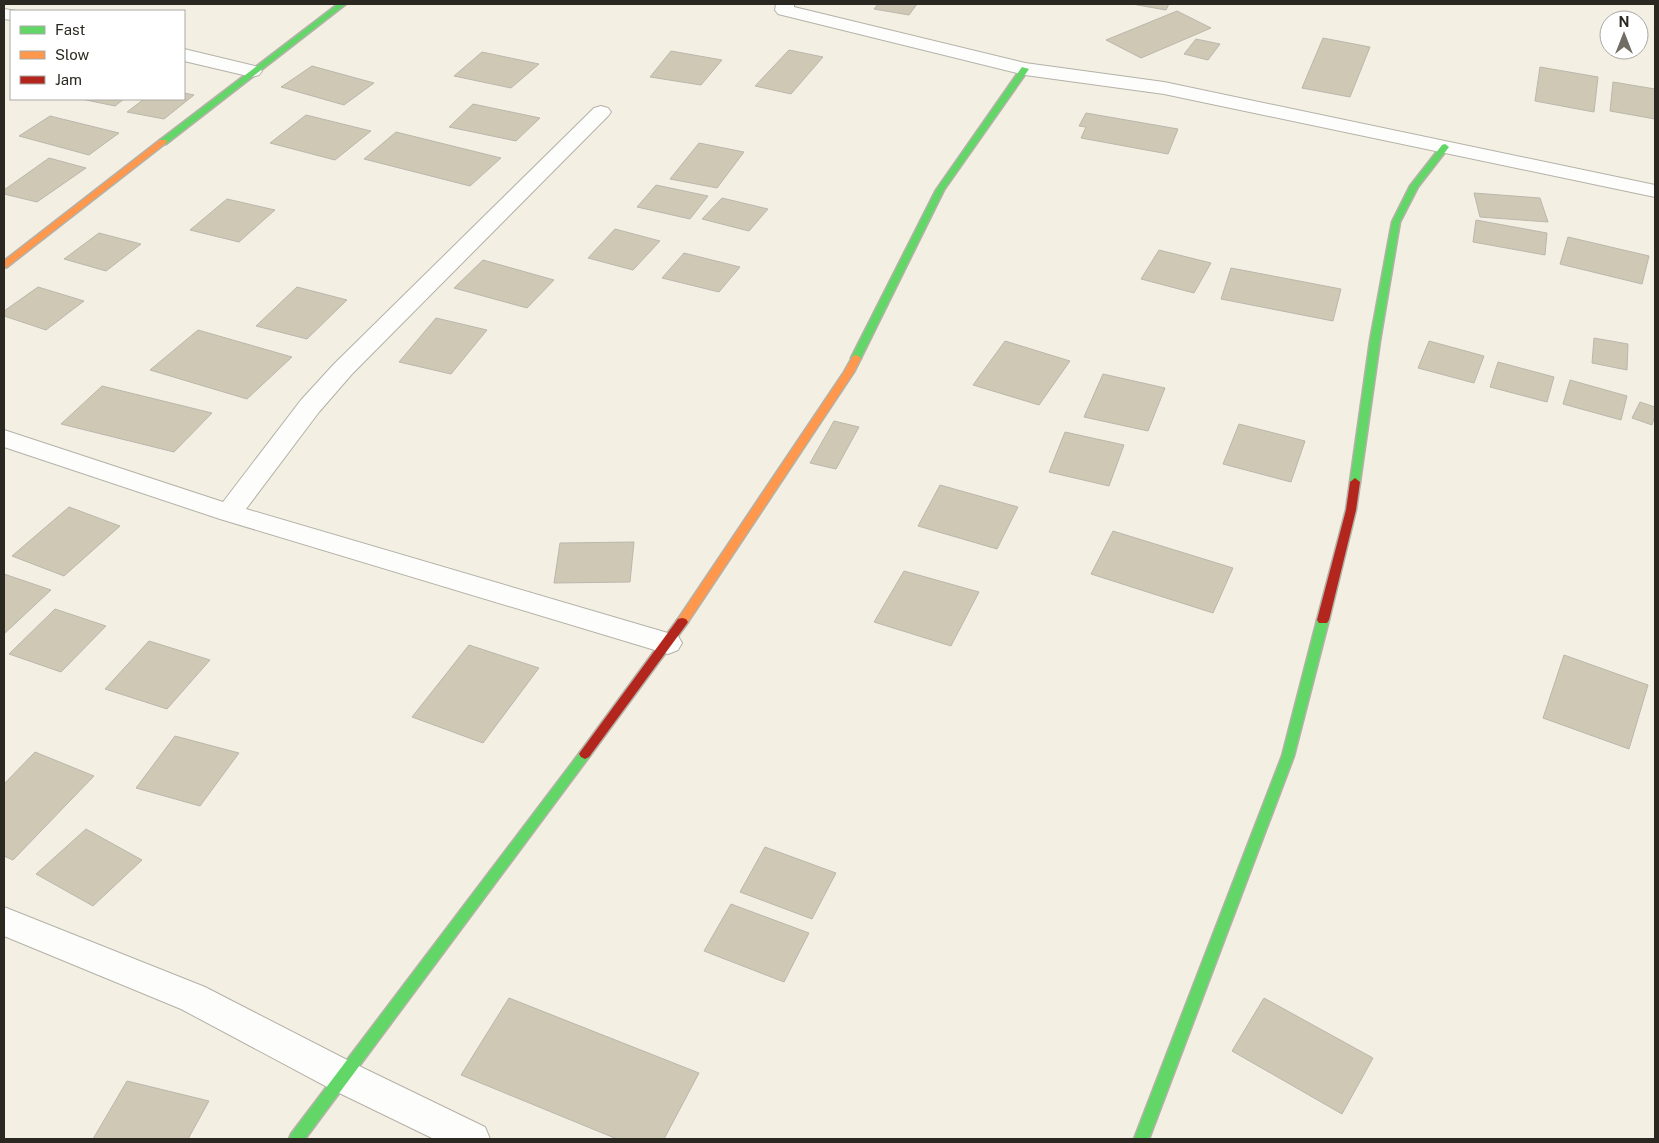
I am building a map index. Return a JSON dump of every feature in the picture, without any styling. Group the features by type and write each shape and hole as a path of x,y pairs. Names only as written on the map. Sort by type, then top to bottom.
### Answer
{"street":[{"path":"4,265 252,71 342,4"},
{"path":"785,4 784,10 1025,68 1164,88 1655,191"},
{"path":"185,55 252,71"},
{"path":"296,1139 668,643 849,372 940,190 1025,68"},
{"path":"229,513 310,406 343,369 601,112"},
{"path":"1141,1139 1288,756 1351,510 1375,341 1396,222 1414,186 1445,147"},
{"path":"4,438 229,513 668,643"},
{"path":"4,921 193,998 344,1077 472,1139"}],"building":[{"path":"878,4 917,4 909,15 874,9"},
{"path":"1132,4 1169,4 1166,10"},
{"path":"1177,11 1211,28 1141,58 1106,40"},
{"path":"1323,38 1370,47 1350,97 1302,88"},
{"path":"1196,39 1220,44 1208,60 1184,54"},
{"path":"789,50 823,57 791,94 755,86"},
{"path":"671,51 722,60 701,85 650,77"},
{"path":"482,52 539,64 511,88 454,76"},
{"path":"312,66 374,83 344,105 281,87"},
{"path":"1540,67 1598,77 1594,112 1535,101"},
{"path":"1613,82 1655,89 1655,119 1610,111"},
{"path":"185,93 194,95 164,119 127,112 143,100 185,100"},
{"path":"86,100 123,100 115,106"},
{"path":"473,104 540,118 516,141 449,127"},
{"path":"1086,113 1178,129 1168,154 1081,138 1086,127 1079,126"},
{"path":"306,115 371,131 335,160 270,143"},
{"path":"50,116 119,133 89,155 19,136"},
{"path":"396,132 501,158 470,186 364,159"},
{"path":"699,143 744,152 717,188 670,179"},
{"path":"49,158 86,168 37,202 4,194 4,190"},
{"path":"656,185 708,196 690,219 637,207"},
{"path":"1474,193 1540,198 1548,222 1480,217"},
{"path":"722,198 768,209 749,231 702,219"},
{"path":"227,199 275,210 239,242 190,230"},
{"path":"1476,220 1547,233 1545,255 1473,242"},
{"path":"615,229 660,241 633,270 588,258"},
{"path":"99,233 141,244 106,271 64,259"},
{"path":"1568,237 1649,256 1642,284 1560,264"},
{"path":"1159,250 1211,263 1194,293 1141,279"},
{"path":"684,253 740,267 719,292 662,278"},
{"path":"483,260 554,280 527,308 454,288"},
{"path":"1231,268 1341,289 1333,321 1221,299"},
{"path":"38,287 84,301 46,330 4,316 4,311"},
{"path":"297,287 347,300 307,339 256,326"},
{"path":"436,318 487,330 451,374 399,362"},
{"path":"198,330 292,357 247,399 150,370"},
{"path":"1594,338 1628,344 1627,370 1592,363"},
{"path":"1005,341 1070,361 1039,405 973,385"},
{"path":"1429,341 1484,356 1474,383 1418,368"},
{"path":"1498,362 1554,377 1547,402 1490,387"},
{"path":"1103,374 1165,388 1148,431 1084,417"},
{"path":"1570,380 1627,396 1621,420 1563,404"},
{"path":"102,386 212,413 174,452 61,424"},
{"path":"1640,402 1655,407 1652,425 1632,418"},
{"path":"834,421 859,427 836,469 810,463"},
{"path":"1239,424 1305,441 1291,482 1223,464"},
{"path":"1065,432 1124,445 1109,486 1049,472"},
{"path":"940,485 1018,507 997,549 918,526"},
{"path":"69,507 120,526 64,576 12,556"},
{"path":"1113,531 1233,568 1213,613 1091,574"},
{"path":"634,542 630,582 554,583 560,543"},
{"path":"904,571 979,592 951,646 874,622"},
{"path":"4,574 51,590 4,634"},
{"path":"55,609 106,626 61,672 9,654"},
{"path":"149,641 210,660 167,709 105,689"},
{"path":"469,645 539,668 483,743 412,717"},
{"path":"1564,655 1648,685 1629,749 1543,718"},
{"path":"175,736 239,753 200,806 136,788"},
{"path":"35,752 94,776 13,860 4,856 4,784"},
{"path":"86,829 142,860 93,906 36,874"},
{"path":"765,847 836,873 812,919 740,892"},
{"path":"731,904 809,933 784,982 704,951"},
{"path":"509,998 699,1073 664,1139 617,1139 461,1075"},
{"path":"1264,998 1373,1058 1342,1114 1232,1051"},
{"path":"127,1081 209,1101 188,1139 93,1139"}],"traffic: fast":[{"path":"163,142 342,4"},
{"path":"856,358 940,190 1025,69"},
{"path":"1355,482 1375,341 1396,222 1414,186 1445,147"},
{"path":"1141,1139 1288,756 1323,620"},
{"path":"296,1139 585,754"}],"traffic: slow":[{"path":"4,265 163,142"},
{"path":"682,622 849,372 856,358"}],"traffic: jam":[{"path":"1323,620 1351,510 1355,482"},
{"path":"585,754 682,622"}]}
